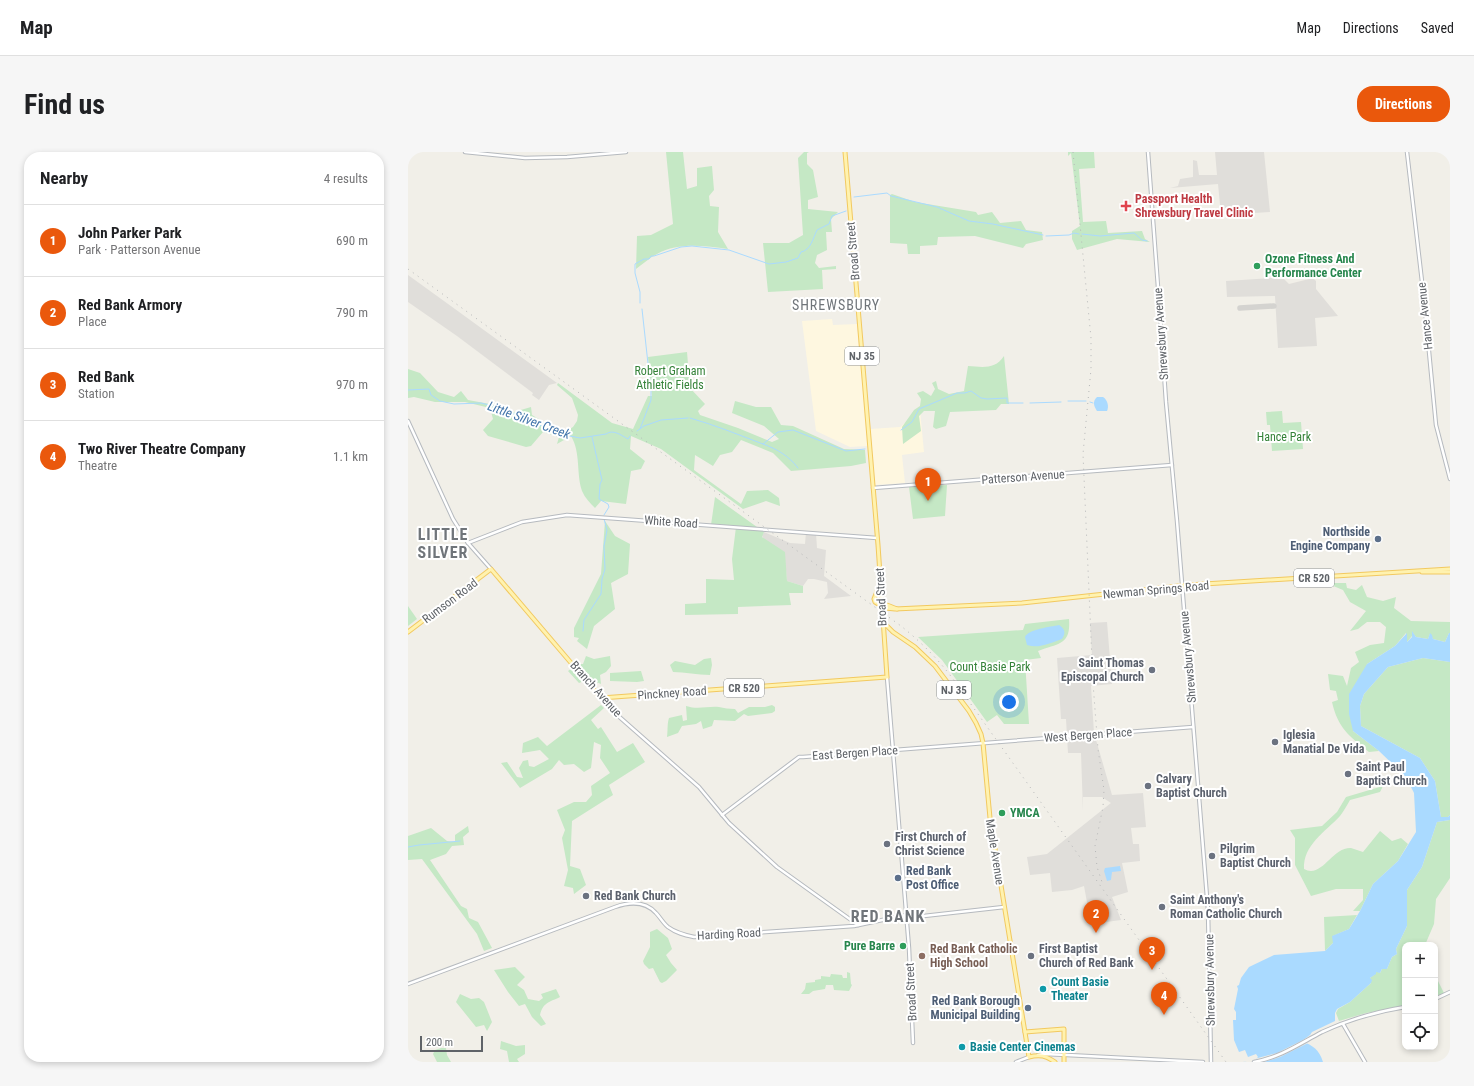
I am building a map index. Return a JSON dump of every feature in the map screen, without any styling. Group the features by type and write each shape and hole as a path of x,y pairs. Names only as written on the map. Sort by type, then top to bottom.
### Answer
{"main road":[{"name":"Broad Street","path":"845,152 881,582 887,677"},
{"name":"Rumson Road","path":"408,632 491,569"},
{"name":"Branch Avenue","path":"491,569 601,698"},
{"name":"Newman Springs Road","path":"882,606 897,608 1022,603 1182,586 1450,569"},
{"name":"Newman Springs Road","path":"1415,572 1450,572"},
{"path":"881,582 874,600 882,606"},
{"name":"Maple Avenue","path":"883,622 893,632 915,646 941,674 976,722 983,743 989,813 1029,1057"},
{"name":"Maple Avenue","path":"884,630 893,632"},
{"name":"Pinckney Road","path":"601,698 887,677"},
{"path":"1025,1032 1064,1029 1064,1062"},
{"path":"1029,1057 1037,1055 1045,1056 1055,1062"}],"street":[{"path":"465,152 525,158 567,157 626,152"},
{"name":"Shrewsbury Avenue","path":"1148,152 1166,402 1209,918 1211,1062"},
{"name":"Hance Avenue","path":"1407,152 1424,299 1436,422 1450,480"},
{"name":"Branch Avenue","path":"408,421 450,513 468,542 491,569"},
{"name":"Patterson Avenue","path":"873,488 1172,465"},
{"name":"White Road","path":"468,542 526,521 567,515 877,538"},
{"name":"Broad Street","path":"887,677 911,987 913,1043"},
{"name":"Branch Avenue","path":"601,698 616,714 699,787 722,815 777,867 858,925"},
{"name":"West Bergen Place","path":"983,743 1193,727"},
{"name":"East Bergen Place","path":"722,815 799,757 983,743"},
{"name":"Harding Road","path":"408,984 626,904 635,903 648,907 656,913 668,927 680,934 694,937 858,925 906,917 1004,907"},
{"path":"1438,998 1450,992"},
{"path":"1254,1062 1284,1053 1312,1038 1371,1013 1402,1008"},
{"path":"1343,1024 1365,1062"},
{"path":"1037,1055 1044,1054 1203,1062"},
{"path":"1016,1062 1029,1057"}],"shaded area":[{"path":"1215,152 1264,152 1270,212 1221,215 1218,184 1170,188 1178,186 1180,179 1193,177 1193,160 1197,161 1199,175 1217,175"},
{"path":"408,275 557,383 549,385 539,400 532,395 533,393 457,336 408,302"},
{"path":"1273,278 1284,279 1289,284 1313,278 1316,281 1316,289 1338,316 1315,318 1317,346 1278,348 1275,296 1227,297 1226,281"},
{"path":"832,319 833,325 857,324 868,446 850,447 816,431 802,321"},
{"path":"920,410 924,452 902,455 905,483 875,485 870,429 900,427"},
{"path":"764,532 790,543 805,544 806,532 816,533 817,548 826,550 824,576 851,596 824,599 828,593 827,582 808,579 803,586 787,581 786,570 762,536"},
{"path":"1107,622 1112,684 1091,686 1094,733 1112,795 1143,793 1146,827 1131,828 1133,844 1139,844 1140,861 1122,863 1128,892 1112,897 1121,920 1091,924 1084,886 1072,890 1052,892 1050,873 1030,875 1027,857 1047,854 1111,803 1102,797 1083,797 1083,811 1081,753 1068,753 1066,719 1061,719 1057,658 1092,655 1090,623"}],"green space":[{"path":"666,152 683,152 687,189 697,186 697,168 712,166 714,190 709,196 710,206 719,207 718,232 728,249 683,246 665,250 649,259 636,269 637,236 651,235 673,224"},
{"path":"804,152 809,152 807,153 807,164 813,170 818,197 808,200 808,209 838,212 831,219 832,232 826,232 827,250 817,255 815,263 819,268 836,266 836,269 822,270 823,289 768,292 763,243 789,243 803,235 798,158"},
{"path":"1068,152 1094,152 1095,168 1079,169 1083,222 1106,221 1108,233 1142,231 1145,239 1150,242 1117,239 1077,250 1072,239 1072,231 1080,226 1071,153 1068,156"},
{"path":"892,194 915,202 976,212 978,215 992,212 1000,223 1021,221 1026,230 1042,232 1043,240 1026,244 1023,248 975,236 938,237 937,245 920,246 920,254 908,254 907,244 890,243 890,195"},
{"name":"Robert Graham Athletic Fields","path":"687,352 690,388 705,404 698,411 700,415 772,442 779,439 764,426 732,413 735,401 756,407 771,407 781,425 793,426 844,449 865,450 866,463 851,466 791,471 773,453 741,440 732,452 720,455 713,466 695,455 694,470 741,504 747,491 768,490 779,498 780,506 766,501 743,509 661,449 631,436 630,449 645,461 641,469 631,471 626,504 601,501 595,508 582,491 576,449 571,436 557,444 559,437 543,432 531,446 526,447 488,436 483,430 493,419 490,408 465,402 435,402 414,397 408,398 408,369 420,373 438,392 454,397 461,391 468,400 501,406 514,412 531,407 532,415 555,429 568,430 573,427 577,421 578,415 572,398 557,385 558,383 612,423 633,429 648,396 652,396 648,357"},
{"path":"1004,356 1009,404 1001,404 996,410 950,412 946,426 936,429 933,427 935,411 924,411 919,416 921,431 903,444 902,427 914,410 920,406 921,399 917,393 923,391 931,396 935,389 932,383 936,381 938,389 949,394 964,391 968,366 992,366 997,364"},
{"name":"Hance Park","path":"1282,411 1283,423 1301,422 1303,449 1272,451 1270,425 1267,425 1266,412"},
{"path":"947,485 945,516 913,519 909,487"},
{"path":"715,497 764,532 762,537 785,552 787,581 803,586 803,593 789,593 791,605 738,607 738,614 685,615 685,604 706,603 706,579 734,580 732,559 736,527 711,525"},
{"path":"605,521 615,536 630,544 628,574 611,583 615,609 594,626 587,649 577,641 579,638 574,637 574,628 601,574"},
{"path":"1326,583 1346,583 1347,588 1356,590 1362,585 1367,597 1383,601 1396,597 1394,608 1411,621 1450,622 1450,633 1445,642 1433,639 1430,634 1428,639 1416,637 1412,632 1412,636 1407,642 1406,633 1395,646 1367,664 1353,731 1379,751 1369,752 1350,736 1341,725 1334,711 1332,702 1338,700 1336,691 1330,690 1328,674 1343,676 1347,686 1351,668 1359,662 1355,652 1370,645 1384,643 1386,627 1380,622 1367,622 1358,629 1350,631 1366,611 1350,602 1343,590"},
{"path":"408,606 417,619 408,626"},
{"name":"Count Basie Park","path":"1069,619 1068,634 1062,642 1038,651 1041,658 1025,660 1029,724 1004,724 997,715 987,722 942,660 918,637 1023,630 1025,624"},
{"path":"586,656 594,659 610,656 611,666 606,672 600,675 601,684 589,679 579,683 568,671 578,664 583,664"},
{"path":"711,658 712,665 710,675 673,672 670,665 675,661 695,665 704,659"},
{"path":"1423,658 1450,662 1450,815 1448,817 1441,817 1435,781 1420,758 1361,726 1360,706 1364,694 1388,667"},
{"path":"641,671 644,681 610,681 610,673"},
{"path":"601,705 604,708 591,720 598,729 601,727 617,752 633,743 645,762 609,785 613,795 572,821 570,866 580,869 586,885 574,894 573,888 564,886 568,870 562,838 565,830 557,810 574,802 586,802 592,795 591,786 610,773 600,758 601,745 594,742 591,768 584,772 574,764 564,765 559,760 552,769 520,788 501,763 507,762 517,777 523,778 519,768 523,761 528,760 529,766 534,767 549,759 540,750 522,753 523,743 538,737 547,746"},
{"path":"772,705 775,707 775,711 772,713 748,716 744,714 735,721 714,720 712,726 703,729 701,721 696,724 682,726 678,733 667,737 669,718 682,715 683,721 687,720 686,706 695,708 719,707 735,709 738,713 749,707 765,707"},
{"path":"1383,786 1380,792 1350,800 1340,816 1311,846 1307,853 1304,869 1310,871 1316,870 1344,849 1351,848 1363,852 1380,831 1392,841 1401,838 1408,844 1398,861 1373,884 1360,911 1353,911 1363,900 1363,889 1336,889 1311,896 1295,865 1295,838 1290,830 1322,826 1337,812 1346,797"},
{"path":"1450,820 1450,878 1436,899 1434,924 1426,942 1402,942 1402,1007 1366,1013 1339,1021 1336,1013 1338,1009 1350,1002 1371,983 1370,978 1376,971 1380,973 1382,969 1387,969 1392,957 1397,954 1396,949 1407,926 1407,890 1422,867 1437,822"},
{"path":"468,826 469,832 463,837 464,845 452,846 446,854 430,860 461,906 467,909 469,918 478,922 492,948 484,951 477,934 422,859 408,860 408,836 431,828 447,841 455,842 455,835"},
{"path":"1357,915 1349,929 1333,936 1333,943 1325,951 1324,917"},
{"path":"657,929 668,938 672,949 666,955 677,970 662,983 660,982 653,968 649,969 643,961 650,947 650,932"},
{"path":"515,967 525,977 517,985 524,990 528,999 539,1001 543,998 541,994 556,989 560,997 550,1001 541,1011 540,1015 546,1024 541,1026 532,1017 525,1004 519,1006 494,970"},
{"path":"847,972 850,973 852,985 849,991 834,990 833,985 826,985 825,989 813,991 809,994 801,994 805,989 806,983 815,982 815,980 821,979 821,976 830,977 831,974 842,975 843,978 847,978"},
{"path":"1438,981 1444,993 1438,996"},
{"path":"460,994 471,999 479,998 484,1002 492,1022 487,1031 484,1025 476,1027 456,1002"},
{"path":"501,1041 516,1046 525,1045 525,1054 517,1059 519,1062 509,1062 507,1051 500,1049"},
{"path":"446,1048 447,1055 451,1062 437,1062 433,1054 435,1050"}],"water":[{"path":"1097,397 1103,397 1106,400 1108,406 1107,411 1097,411 1094,401"},
{"path":"1059,625 1064,631 1062,639 1040,646 1027,645 1025,637 1027,634 1040,629"},
{"path":"1412,631 1416,637 1428,639 1430,633 1433,639 1445,642 1450,633 1450,662 1423,658 1388,667 1364,694 1360,706 1361,726 1420,758 1435,781 1441,817 1448,817 1450,815 1450,820 1437,822 1422,867 1407,890 1407,926 1396,949 1397,954 1392,957 1387,969 1382,969 1380,973 1376,972 1376,974 1370,978 1372,980 1371,983 1350,1002 1337,1009 1335,1013 1335,1021 1312,1032 1302,1041 1315,1048 1320,1054 1323,1062 1243,1062 1255,1060 1258,1057 1256,1054 1248,1057 1245,1050 1239,1052 1234,1040 1233,1020 1236,1020 1236,1012 1234,1009 1238,989 1237,986 1249,967 1274,955 1325,951 1333,943 1332,936 1349,929 1360,911 1373,884 1398,861 1416,832 1414,793 1406,777 1379,751 1353,731 1349,714 1349,694 1367,664 1395,646 1407,633 1407,642 1412,637"},
{"path":"1120,866 1121,871 1112,872 1111,880 1107,881 1104,871 1105,868"}],"pier":[{"path":"1311,1036 1306,1040 1310,1042 1280,1057 1264,1062 1243,1062 1277,1053"}],"waterway":[{"path":"854,197 887,193 891,196 937,207 969,221 993,224 1043,235"},
{"path":"640,303 640,292 635,273 635,264 644,259 649,259 651,256 681,247 692,246 729,250 769,264 786,262 798,258 801,252 807,249 817,230 829,224 832,216 846,211"},
{"path":"1046,236 1069,235 1074,233 1079,234"},
{"path":"1082,234 1100,236 1134,233 1142,240 1147,241"},
{"path":"640,429 651,400 642,309"},
{"name":"Little Silver Creek","path":"408,390 429,389 431,395 440,401 454,404 481,403 501,408 560,434 580,438 611,432 617,433 628,439 630,436"},
{"name":"Little Silver Creek","path":"901,430 912,422 919,409 957,393 971,391 981,398 1007,398 1007,403 1023,403"},
{"name":"Little Silver Creek","path":"1068,401 1086,401"},
{"name":"Little Silver Creek","path":"1030,403 1061,402"},
{"name":"Little Silver Creek","path":"637,431 644,426 661,420 688,418"},
{"name":"Little Silver Creek","path":"690,418 763,444 778,432 793,430 846,451 865,449"},
{"path":"592,437 602,480 600,484 599,499 608,504 609,507 604,515"},
{"path":"763,444 782,453 798,468"},
{"path":"583,631 584,620 601,594 602,579 605,569 604,546 607,530 604,519"},
{"path":"408,847 460,841"}],"taxiway":[{"path":"1240,308 1274,306"}],"railway":[{"path":"1073,152 1091,338 1091,369 1083,454 1093,683 1098,749 1104,790 1103,807 1095,846 1097,867 1102,882"},
{"path":"408,269 901,626 922,645 953,679 1226,1062"}],"place":[{"name":"Passport Health Shrewsbury Travel Clinic","path":"1126,206"},
{"name":"Ozone Fitness And Performance Center","path":"1257,266"},
{"name":"John Parker Park","path":"928,501"},
{"name":"Northside Engine Company","path":"1378,539"},
{"name":"Saint Thomas Episcopal Church","path":"1152,670"},
{"name":"Iglesia Manatial De Vida","path":"1275,742"},
{"name":"Saint Paul Baptist Church","path":"1348,774"},
{"name":"Calvary Baptist Church","path":"1148,786"},
{"name":"YMCA","path":"1002,813"},
{"name":"First Church of Christ Science","path":"887,844"},
{"name":"Pilgrim Baptist Church","path":"1212,856"},
{"name":"Red Bank Post Office","path":"898,878"},
{"name":"Red Bank Church","path":"586,896"},
{"name":"Saint Anthony's Roman Catholic Church","path":"1162,907"},
{"name":"Red Bank Armory","path":"1096,933"},
{"name":"Pure Barre","path":"903,946"},
{"name":"Red Bank Catholic High School","path":"922,956"},
{"name":"First Baptist Church of Red Bank","path":"1031,956"},
{"name":"Red Bank","path":"1152,970"},
{"name":"Count Basie Theater","path":"1043,989"},
{"name":"Red Bank Borough Municipal Building","path":"1028,1008"},
{"name":"Two River Theatre Company","path":"1164,1015"},
{"name":"Basie Center Cinemas","path":"962,1047"}],"district":[{"name":"SHREWSBURY","path":"836,305"},
{"name":"LITTLE SILVER","path":"443,543"},
{"name":"RED BANK","path":"888,916"}]}
